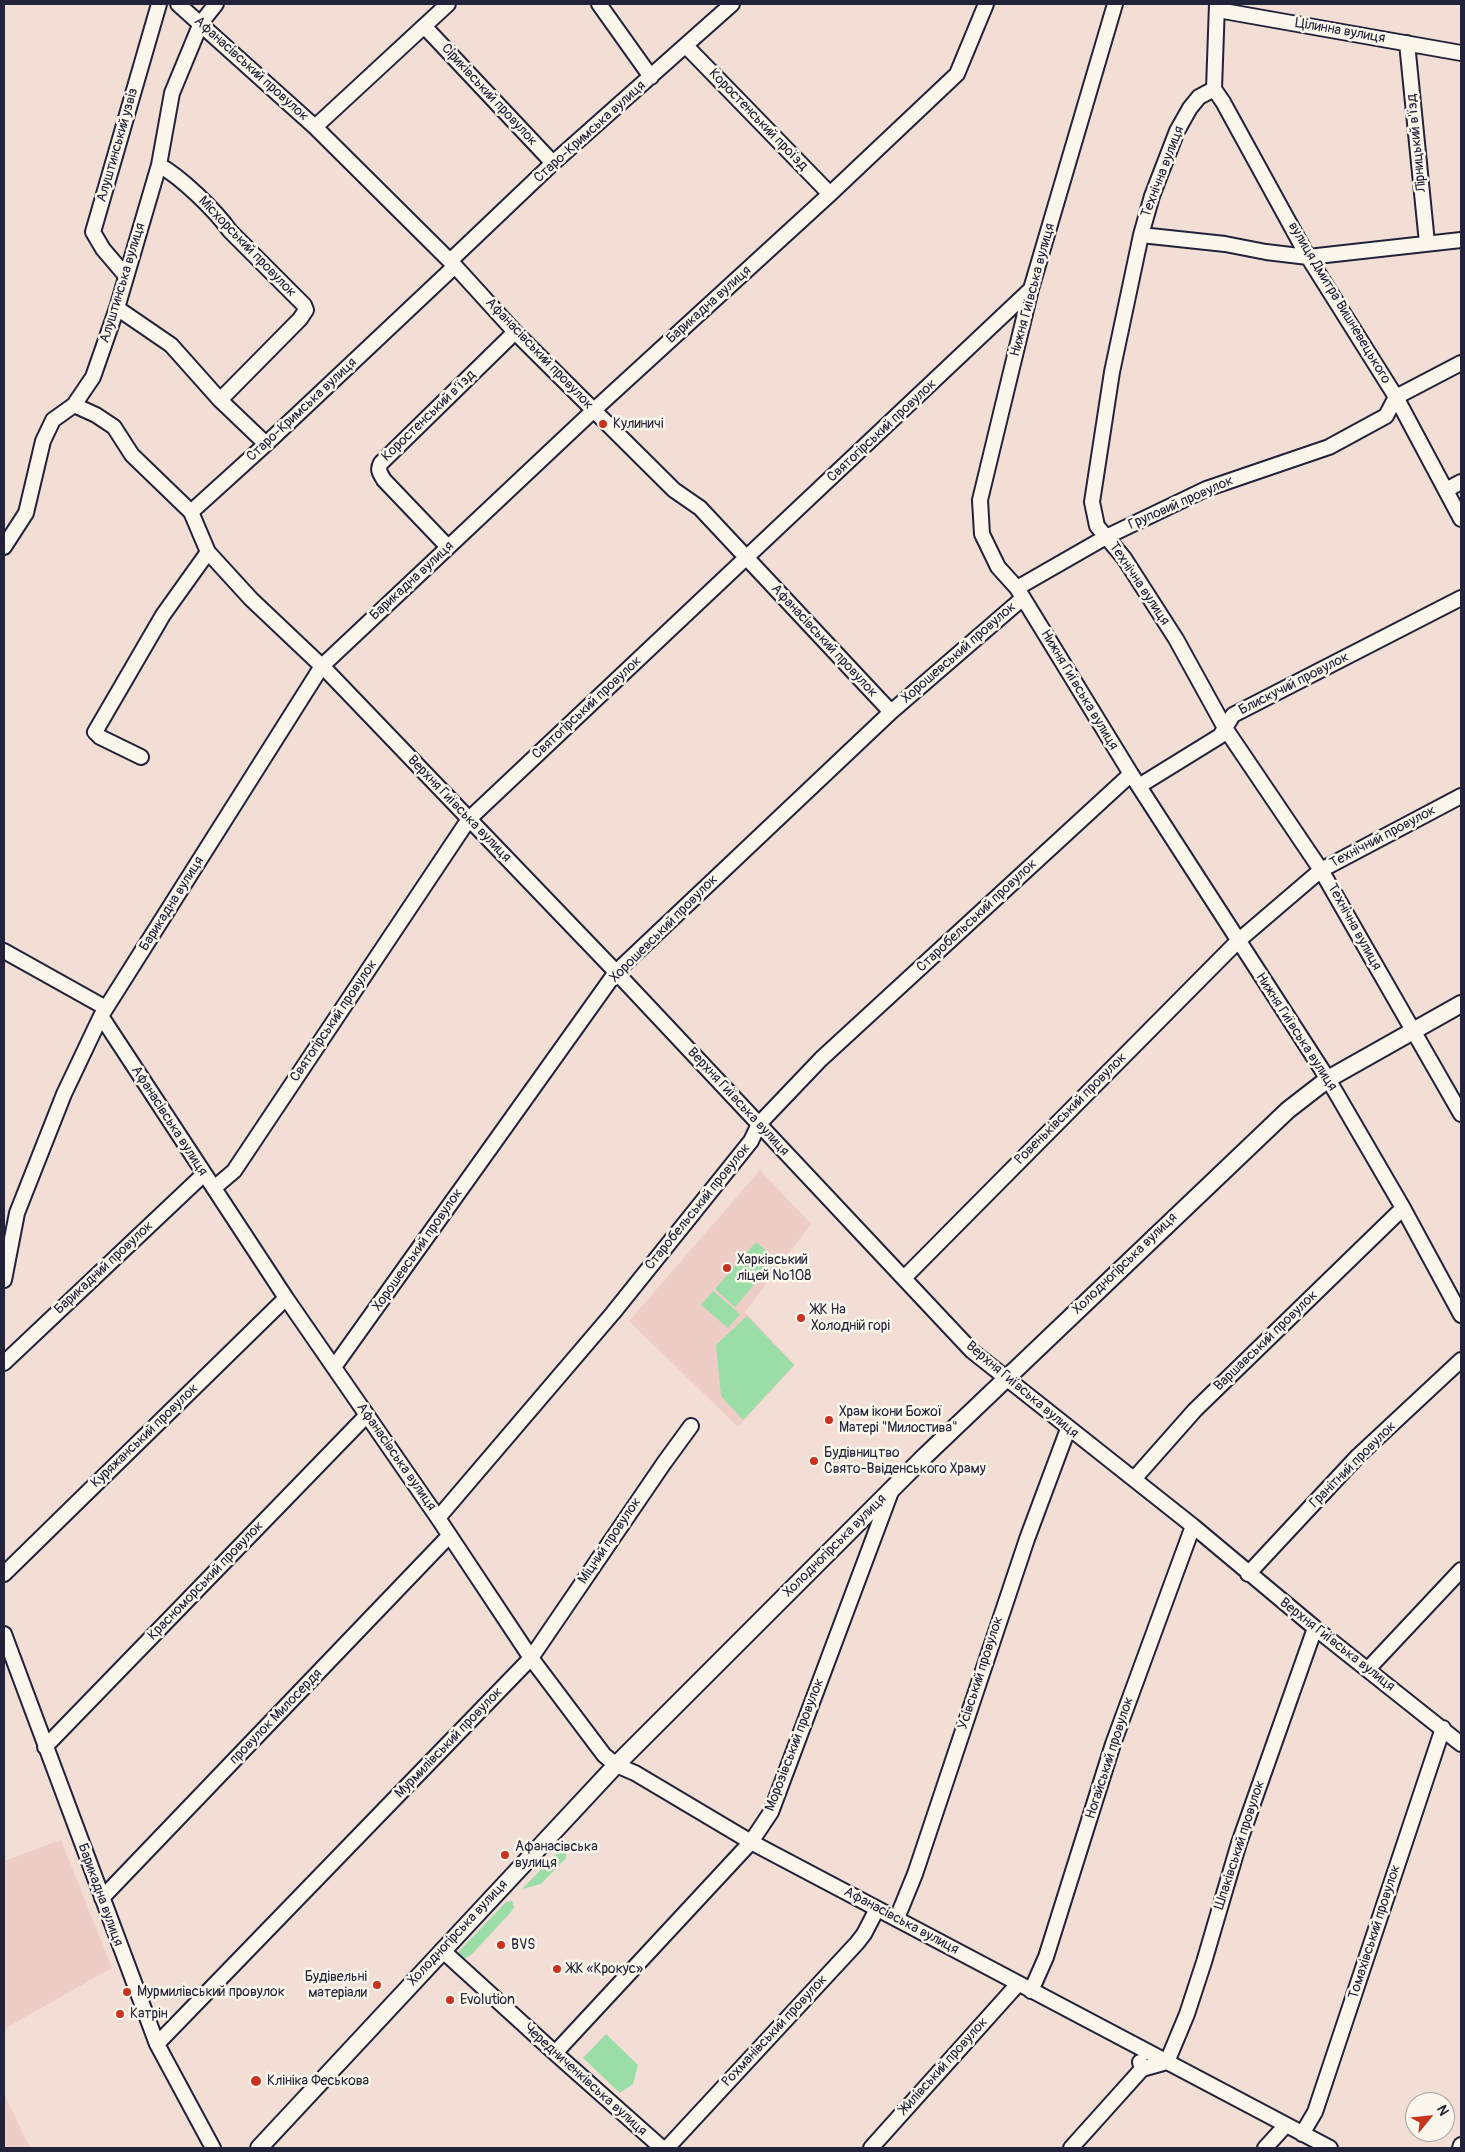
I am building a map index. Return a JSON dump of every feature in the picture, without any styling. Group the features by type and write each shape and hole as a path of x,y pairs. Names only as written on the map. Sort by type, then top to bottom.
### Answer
{"main road":[{"name":"Холодногірська вулиця","path":"259,2148 616,1765 1005,1378 1288,1110 1328,1079 1461,1004"}],"street":[{"name":"Алуштинський узвіз","path":"126,276 103,249 93,232 159,4"},
{"name":"Афанасівський провулок","path":"178,4 315,127 453,264 515,332 674,490 700,508 891,712"},
{"name":"Алуштинська вулиця","path":"4,547 26,513 42,441 52,420 74,405 93,377 117,308 159,165 172,93 201,23 216,4"},
{"path":"315,127 448,4"},
{"path":"599,4 651,77"},
{"name":"Старо-Кримська вулиця","path":"191,512 266,444 453,264 553,164 732,4"},
{"name":"Барикадна вулиця","path":"4,1280 18,1213 64,1094 103,1012 322,666 594,410 830,194 957,74 986,4"},
{"name":"Нижня Гиївська вулиця","path":"1115,4 1031,289 980,500 982,534 998,567 1020,593 1131,774 1328,1079 1403,1208 1461,1315"},
{"path":"1214,89 1218,7"},
{"name":"Цілинна вулиця","path":"1218,7 1461,53"},
{"name":"Сіриківський провулок","path":"424,26 553,164"},
{"name":"Лірницький в'їзд","path":"1407,43 1427,243"},
{"name":"Коростенський проїзд","path":"686,46 830,194"},
{"name":"Технічна вулиця","path":"1214,89 1199,97 1176,131 1152,196 1141,235 1112,372 1092,502 1097,526 1124,558 1176,639 1225,728 1321,870 1461,1114"},
{"name":"вулиця Дмитра Вишневецького","path":"1214,89 1223,102 1308,257 1396,397 1461,519"},
{"name":"Місхорський провулок","path":"159,165 171,171 223,220 230,231 304,305 306,310 300,319 220,400"},
{"path":"1141,235 1225,244 1266,252 1308,257 1461,240"},
{"name":"Святогірський провулок","path":"214,1188 234,1171 469,819 747,559 1031,289"},
{"path":"117,308 171,345 220,400 266,444"},
{"name":"Коростенський в’їзд","path":"448,547 384,480 378,467 515,332"},
{"path":"1408,420 1386,416 1396,397 1461,362"},
{"name":"Верхня Гиївська вулиця","path":"74,405 96,415 114,427 132,455 191,512 208,552 251,600 322,666 616,972 972,1351 1068,1429 1193,1526 1314,1628 1461,1744"},
{"name":"Груповий провулок","path":"1020,593 1106,537 1206,489 1329,447 1386,416"},
{"path":"1446,490 1461,482"},
{"path":"141,757 100,737 95,732 163,615 208,552"},
{"name":"Хорошевський провулок","path":"334,1368 616,972 1020,593"},
{"name":"Блискучий провулок","path":"1139,786 1220,736 1234,715 1461,598"},
{"name":"Старобельський провулок","path":"438,1518 613,1313 751,1141 759,1124 821,1059 1131,774"},
{"name":"Технічний провулок","path":"1238,940 1321,870 1461,796"},
{"name":"Ровеньківський провулок","path":"904,1278 1238,940"},
{"name":"Афанасівська вулиця","path":"4,951 103,1012 204,1174 286,1298 438,1518 531,1658 596,1746 616,1765 634,1773 751,1842 897,1918 1024,1988 1330,2148"},
{"name":"Барикадний провулок","path":"4,1363 204,1174"},
{"name":"Варшавський провулок","path":"1134,1479 1195,1410 1403,1208"},
{"name":"Куряжанський провулок","path":"4,1574 286,1298"},
{"name":"Гранітний провулок","path":"1248,1574 1358,1456 1461,1360"},
{"name":"Красноморський провулок","path":"46,1747 367,1415"},
{"name":"Міцний провулок","path":"531,1658 658,1471 692,1426"},
{"name":"Усівський провулок","path":"897,1918 915,1874 1027,1539 1068,1429"},
{"name":"Морозівський провулок","path":"555,2053 751,1842 771,1812 893,1488"},
{"name":"Ногайський провулок","path":"1024,1988 1046,1958 1113,1744 1193,1526"},
{"name":"провулок Милосердя","path":"102,1898 449,1536"},
{"path":"1368,1669 1461,1570"},
{"name":"Шпаківський провулок","path":"1166,2062 1187,2014 1239,1843 1314,1628"},
{"name":"Барикадна вулиця","path":"4,1634 157,2044 213,2148"},
{"name":"Мурмилівський провулок","path":"157,2044 531,1658"},
{"name":"Томахівський провулок","path":"1302,2134 1315,2112 1443,1728"},
{"name":"Рохманівський провулок","path":"667,2148 857,1943 877,1909"},
{"name":"Чередниченківська вулиця","path":"442,1950 662,2148"},
{"name":"Жилівський провулок","path":"871,2148 1024,1988"},
{"path":"1137,2046 1142,2069"},
{"path":"1070,2148 1142,2069 1166,2062"},
{"path":"1265,2148 1286,2125"}],"shaded area":[{"name":"Харківський ліцей №108","path":"760,1170 811,1224 745,1312 795,1365 738,1427 629,1321"},
{"path":"61,1840 112,1968 4,2029 4,1861"},
{"path":"4,2094 30,2148 4,2148"}],"green space":[{"path":"756,1242 776,1259 735,1307 715,1289"},
{"path":"713,1291 740,1314 728,1328 701,1305"},
{"path":"747,1316 794,1365 743,1420 721,1396 716,1345"},
{"path":"567,1843 566,1858 541,1884 522,1889"},
{"path":"512,1901 514,1907 511,1912 471,1955 461,1960 457,1958 460,1950 506,1902"},
{"path":"606,2034 638,2065 633,2084 620,2093 583,2058"}],"place":[{"name":"Кулиничі","path":"603,424"},
{"name":"Харківський ліцей №108","path":"727,1268"},
{"name":"ЖК На Холодній горі","path":"801,1318"},
{"name":"Храм ікони Божої Матері \"Милостива\"","path":"829,1420"},
{"name":"Будівництво Свято-Ввіденського Храму","path":"814,1461"},
{"name":"Афанасівська вулиця","path":"505,1855"},
{"name":"BVS","path":"501,1945"},
{"name":"ЖК «Крокус»","path":"557,1969"},
{"name":"Будівельні матеріали","path":"377,1985"},
{"name":"Мурмилівський провулок","path":"127,1992"},
{"name":"Evolution","path":"450,2000"},
{"name":"Катрін","path":"120,2014"},
{"name":"Клініка Феськова","path":"256,2081"}]}
